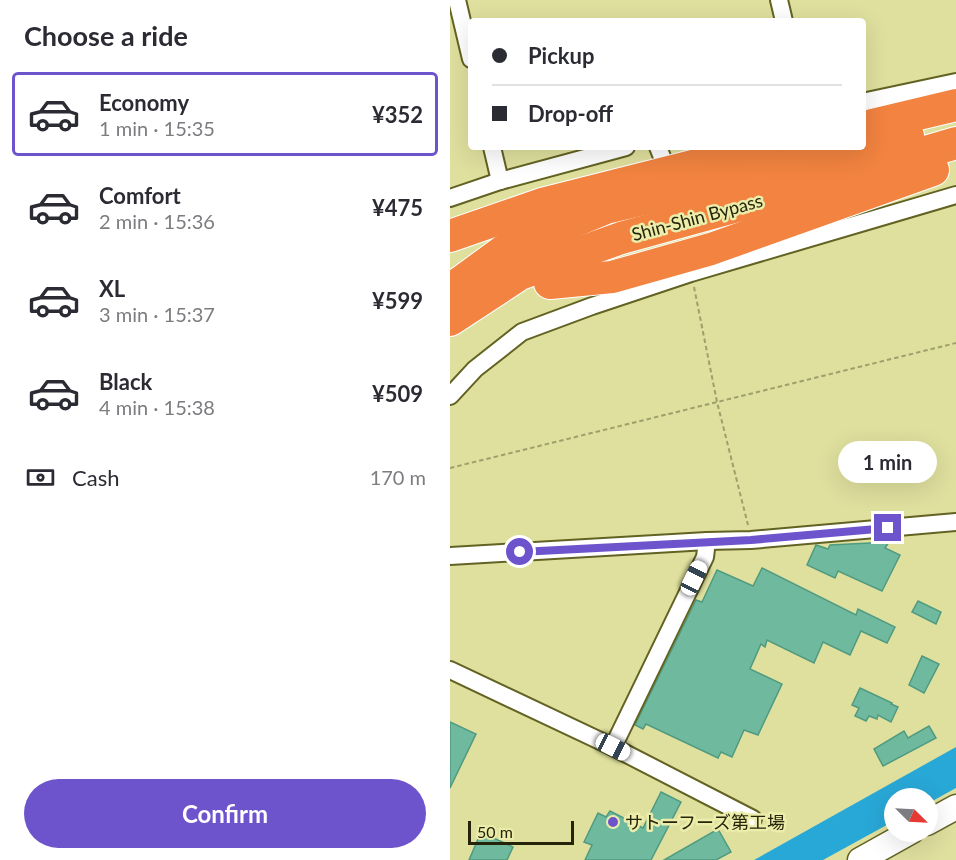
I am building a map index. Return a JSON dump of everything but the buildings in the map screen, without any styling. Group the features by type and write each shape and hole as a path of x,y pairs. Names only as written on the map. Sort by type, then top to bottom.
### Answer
{"highway":[{"path":"866,126 956,105"},
{"name":"Shin-Shin Bypass","path":"866,147 956,122"},
{"name":"Shin-Shin Bypass","path":"450,320 520,274 610,242 804,188 956,142"},
{"path":"450,236 542,204 756,150"},
{"name":"Shin-Shin Bypass","path":"450,290 505,250 606,208 855,150"},
{"path":"550,283 612,277 711,249 956,162"}],"main road":[{"path":"938,820 953,815"},
{"path":"860,860 892,842"}],"street":[{"path":"457,0 468,46"},
{"path":"779,0 783,18"},
{"path":"866,101 956,82"},
{"path":"493,150 500,181"},
{"path":"450,198 500,181 615,150"},
{"path":"450,396 475,369 522,332 691,271 956,195"},
{"path":"450,556 751,540 956,522"},
{"path":"613,747 705,557 707,541"},
{"path":"450,670 613,747 753,819"}],"path":[{"path":"691,271 717,402 751,540"},
{"path":"450,468 956,343"}],"water":[{"path":"956,747 956,788 938,798 938,788 884,788 884,826 823,860 754,860"}],"place":[{"name":"サトーフーズ第工場","path":"613,822"}],"route":[{"path":"520,552 751,540 888,528"}]}
